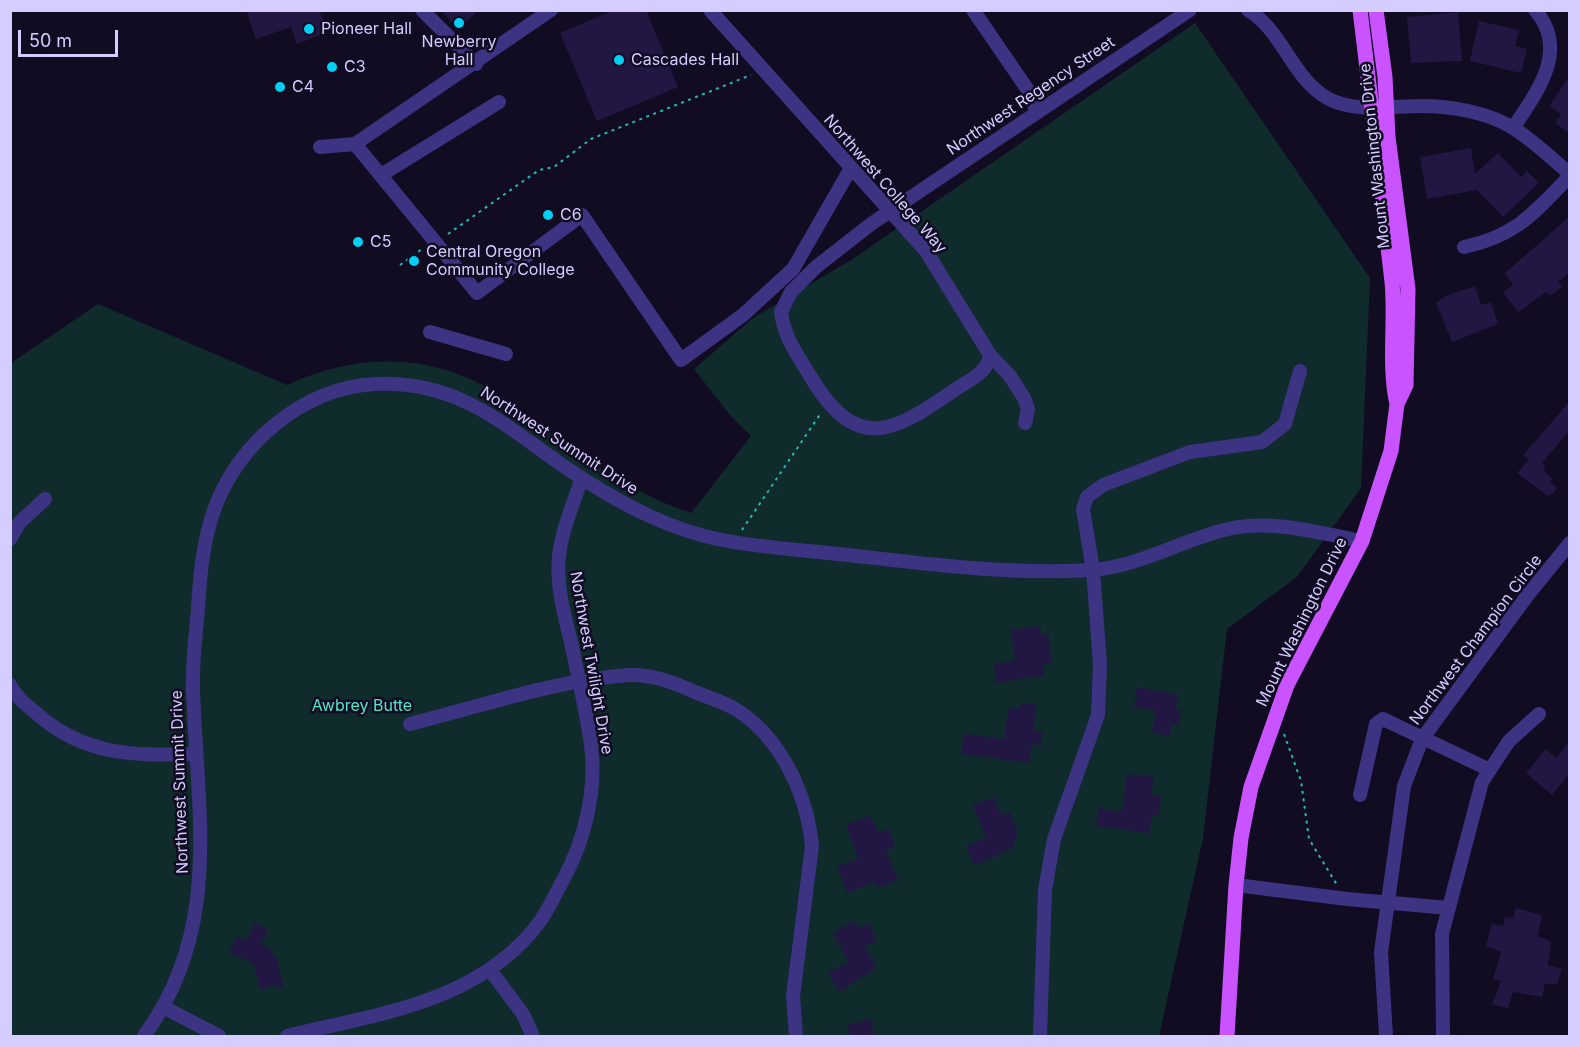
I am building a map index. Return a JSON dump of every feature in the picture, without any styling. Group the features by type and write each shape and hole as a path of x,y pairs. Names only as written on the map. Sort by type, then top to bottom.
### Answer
{"main road":[{"name":"Mount Washington Drive","path":"1360,10 1392,284 1394,356 1392,383 1398,404"},
{"name":"Mount Washington Drive","path":"1227,1036 1236,885 1241,838 1251,787 1287,685 1362,542 1391,451 1398,404 1406,385 1408,289 1388,137 1388,107 1376,10"}],"street":[{"path":"422,10 476,64"},
{"path":"320,147 356,144 476,64 551,10"},
{"name":"Northwest College Way","path":"710,10 926,251 990,355 1010,376 1024,398 1028,409 1025,423"},
{"path":"973,10 1032,96 1036,112"},
{"name":"Northwest Regency Street","path":"890,211 1190,10"},
{"path":"1248,10 1270,27 1312,86 1326,98 1344,105 1424,106 1466,110 1513,128 1569,175 1521,225 1503,235 1464,247"},
{"path":"1513,128 1535,95 1551,60 1552,47 1548,32 1535,10"},
{"path":"381,175 499,102"},
{"path":"356,144 477,294 582,215 681,360 743,315 792,269 851,168"},
{"path":"890,211 816,267 791,291 781,312 788,340 827,403 844,420 864,428 884,429 914,418 976,376 985,369 990,355"},
{"path":"430,332 506,354"},
{"path":"1040,1036 1045,890 1054,839 1098,715 1100,664 1093,570 1083,509 1087,497 1103,485 1190,452 1262,442 1285,424 1300,371"},
{"name":"Northwest Summit Drive","path":"144,1036 165,1008 183,968 195,926 201,867 193,682 201,558 214,511 231,472 265,432 295,410 329,393 378,384 425,387 458,396 490,414 582,478 652,519 694,534 734,542 966,569 1093,570 1140,561 1229,529 1270,525 1362,542"},
{"name":"Northwest Twilight Drive","path":"287,1036 424,1003 455,991 490,969 518,945 541,920 575,859 585,831 592,776 591,747 561,600 558,569 561,539 582,478"},
{"path":"10,539 20,522 45,499"},
{"name":"Northwest Champion Circle","path":"1386,1036 1381,952 1390,901 1404,786 1422,739 1569,543"},
{"path":"410,724 579,682 632,675 669,680 737,710 771,741 798,784 810,826 812,846 793,996 796,1036"},
{"path":"10,685 15,695 49,725 90,746 138,756 196,754"},
{"path":"1443,1036 1442,934 1482,782 1509,741 1539,714"},
{"path":"1360,795 1376,724 1383,719 1490,770"},
{"path":"1236,885 1347,899 1449,908"},
{"path":"490,969 523,1014 533,1036"},
{"path":"165,1008 219,1036"}],"path":[{"path":"400,264 539,170 554,167 591,139 749,76 760,67"},
{"path":"734,542 827,403"},
{"path":"1276,711 1301,781 1309,839 1326,870 1347,899"}],"green space":[{"name":"Awbrey Butte","path":"1195,23 1370,278 1361,488 1297,577 1227,629 1203,838 1159,1036 11,1036 11,363 98,304 287,385 314,374 368,362 423,364 450,371 476,382 501,396 589,462 639,491 691,513 751,436 730,415 694,369 753,318 851,260"}],"building":[{"name":"Pioneer Hall","path":"246,10 319,10 328,32 297,44 291,27 256,39"},
{"name":"Newberry Hall","path":"441,10 479,10 458,29"},
{"name":"Cascades Hall","path":"614,10 646,10 678,87 597,121 560,33"},
{"path":"1458,12 1462,61 1411,63 1407,17"},
{"path":"1479,21 1519,30 1515,46 1527,49 1521,73 1470,61"},
{"path":"1569,77 1569,133 1555,123 1561,114 1549,106"},
{"path":"1471,148 1475,174 1498,153 1521,177 1527,171 1539,183 1503,217 1477,190 1427,199 1420,157"},
{"path":"1569,217 1569,273 1558,282 1562,287 1550,296 1546,292 1518,312 1503,292 1513,285 1505,273"},
{"path":"1475,286 1481,305 1491,302 1498,324 1452,342 1436,303 1445,296"},
{"path":"1569,402 1569,431 1542,463 1546,466 1543,470 1553,479 1550,482 1557,488 1549,497 1517,473 1529,460 1523,455"},
{"path":"1040,626 1041,635 1048,634 1052,663 1043,664 1045,675 996,683 994,664 1015,661 1011,630"},
{"path":"1137,687 1178,695 1175,709 1181,710 1178,725 1172,724 1170,736 1152,733 1156,711 1134,707"},
{"path":"1021,702 1037,705 1033,730 1043,732 1041,745 1032,744 1029,763 961,754 964,734 1004,739 1009,707 1020,709"},
{"path":"1569,742 1569,774 1552,795 1526,773 1546,749 1556,758"},
{"path":"1127,774 1154,777 1151,795 1161,796 1158,817 1152,816 1149,833 1096,826 1098,808 1122,812"},
{"path":"994,797 1001,815 1010,812 1018,833 1013,843 1014,847 974,866 966,847 986,838 973,805"},
{"path":"870,816 879,833 889,829 895,847 886,850 898,880 877,888 875,882 847,893 837,866 858,859 846,825"},
{"path":"1516,908 1542,915 1538,936 1551,942 1548,965 1562,969 1557,984 1545,984 1542,997 1513,992 1508,1008 1492,1004 1501,981 1493,979 1501,952 1486,946 1492,924 1503,926 1505,917 1513,918"},
{"path":"855,921 859,928 868,923 877,940 865,947 877,967 839,992 828,973 849,962 833,933"},
{"path":"255,923 269,930 261,944 270,949 277,959 284,989 274,985 260,990 254,964 229,952 237,936 246,940"},
{"path":"870,1019 875,1036 850,1036 847,1025"}],"place":[{"name":"Newberry Hall","path":"459,23"},
{"name":"Pioneer Hall","path":"309,29"},
{"name":"Cascades Hall","path":"619,60"},
{"name":"C3","path":"332,67"},
{"name":"C4","path":"280,87"},
{"name":"C6","path":"548,215"},
{"name":"C5","path":"358,242"},
{"name":"Central Oregon Community College","path":"414,261"}]}
